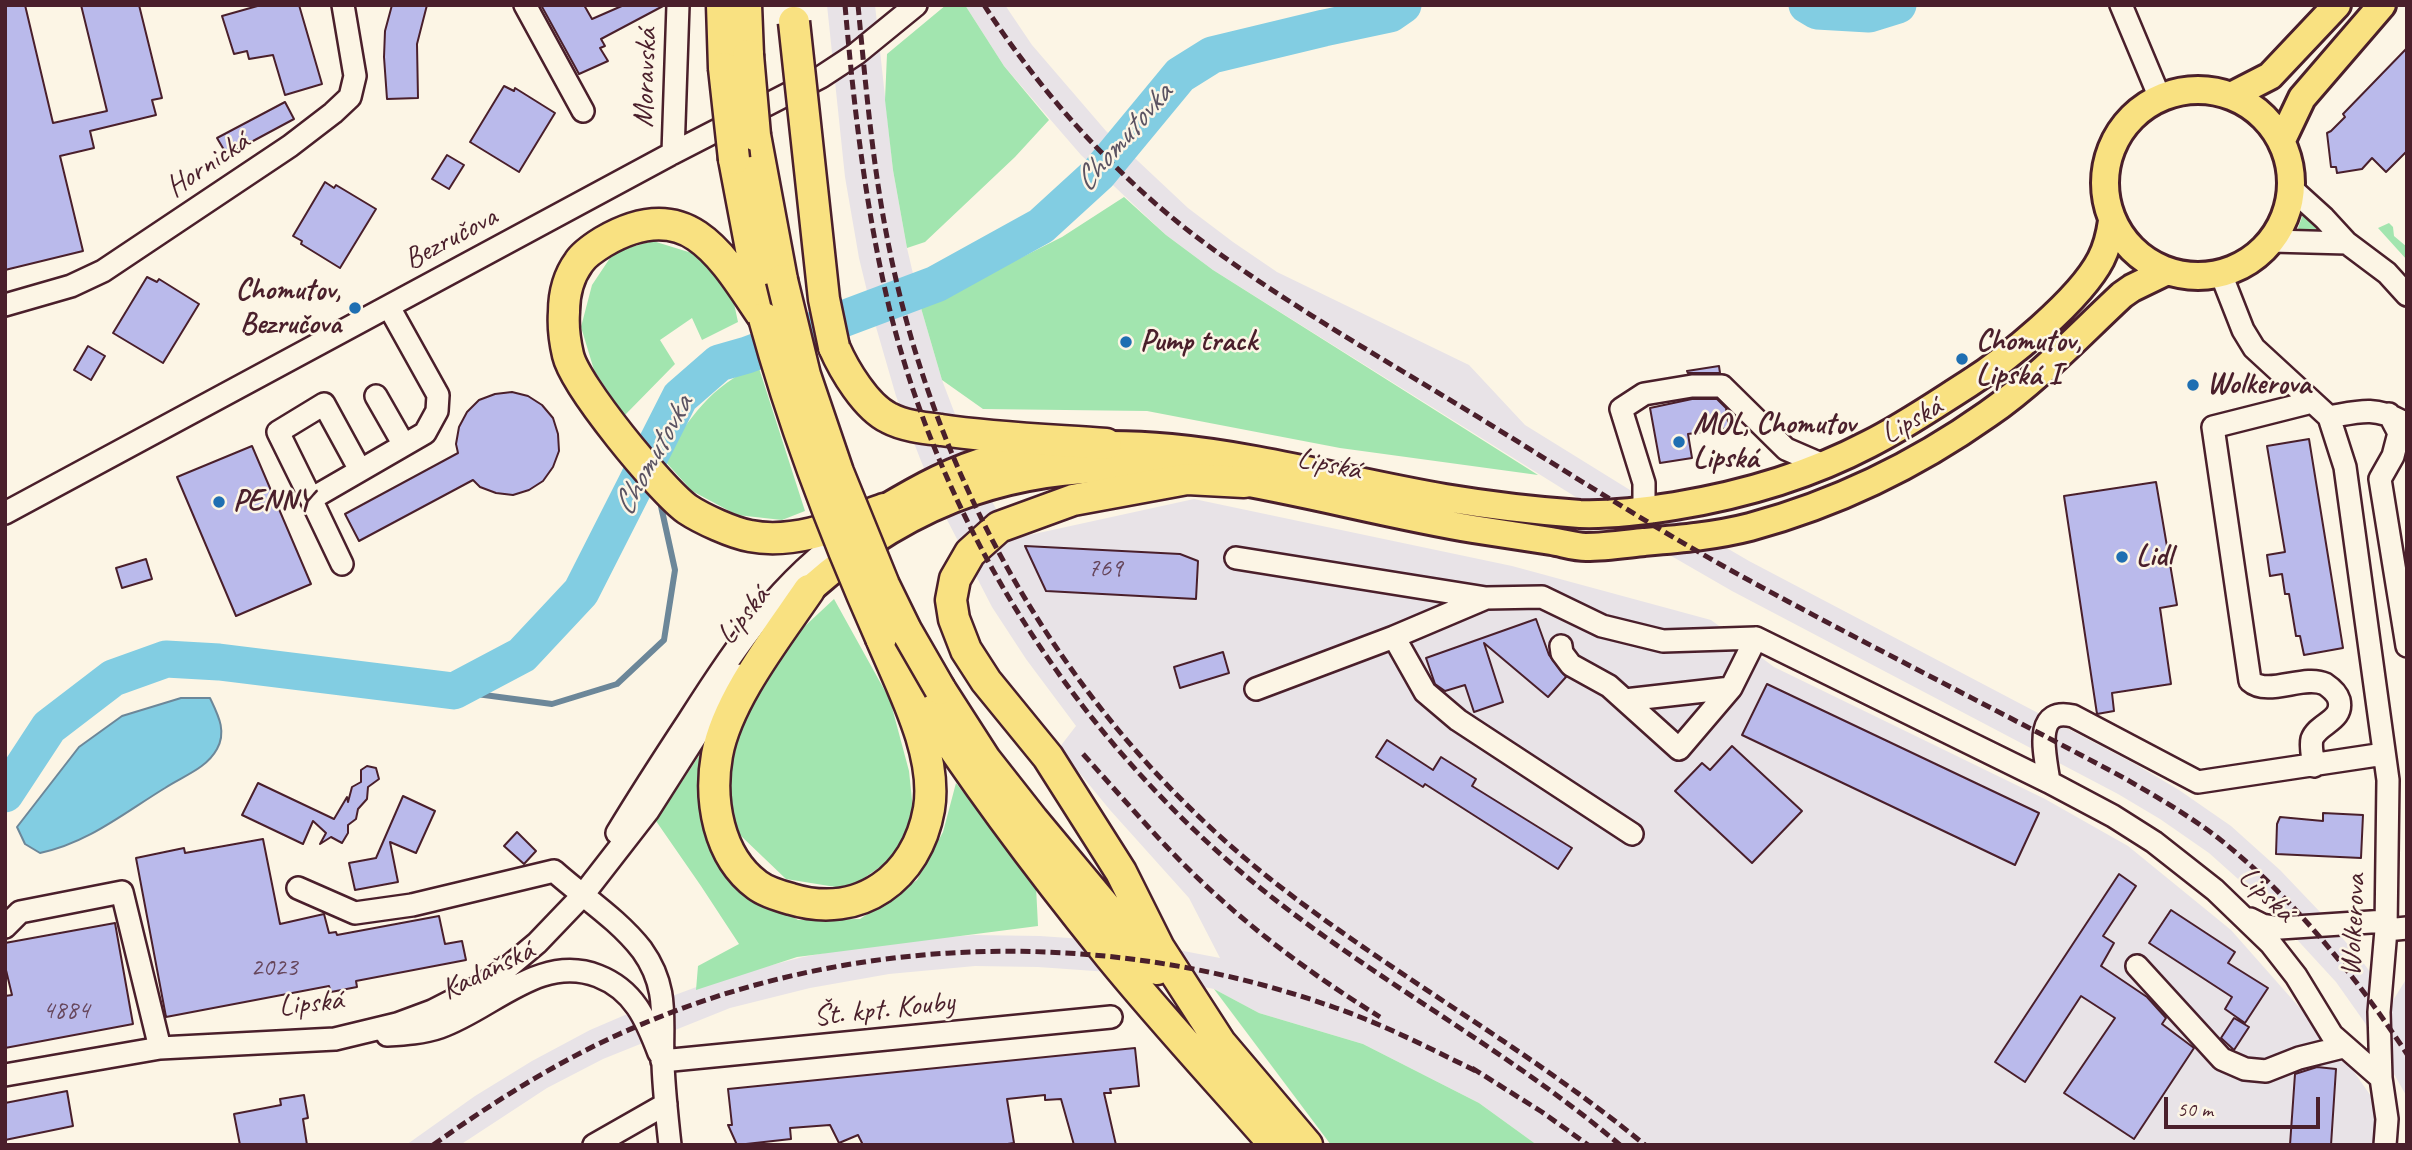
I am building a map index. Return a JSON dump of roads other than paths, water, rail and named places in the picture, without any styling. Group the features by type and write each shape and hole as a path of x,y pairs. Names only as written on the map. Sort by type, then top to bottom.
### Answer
{"highway":[{"path":"722,5 755,135 782,280 805,375 838,472 884,585 906,630 985,759 1033,820 1307,1145"},
{"path":"746,5 736,62 734,159 765,318 779,373 811,467 917,725 930,768 929,807 923,834 906,865 887,884 863,900 837,905 810,905 758,886 734,862 719,828 713,792 717,754 732,712 764,656 809,590"},
{"path":"793,14 824,299 834,347 844,369 860,392 887,418 918,427 968,434 1106,444"},
{"path":"765,318 715,252 696,235 676,227 650,223 625,229 596,246 580,261 567,284 565,303 568,356 584,387 627,444 671,495 688,510 713,523 750,536 793,537 838,526 884,509"},
{"path":"1223,1046 1159,948 1121,872 1048,757 986,681 966,650 954,619 951,600 955,579 971,553 999,527 1073,500 1120,491 1187,479 1244,482"},
{"path":"881,638 948,741 1093,935 1275,1145"}],"main road":[{"path":"2233,95 2270,76 2337,5"},
{"path":"2282,140 2302,98 2382,5"},
{"path":"2183,90 2208,90 2233,95 2253,106 2270,121 2282,140 2292,189 2284,221 2272,241 2247,263 2221,274 2193,276 2166,271 2144,260 2126,242 2112,221 2105,192 2107,163 2117,136 2135,114 2160,98 2183,90"},
{"name":"Lipská","path":"884,509 951,473 993,459 1044,449 1106,444 1206,450 1446,498 1582,514 1644,511 1722,498 1791,477 1869,444 1983,375 2072,296 2099,263 2108,243 2112,221"},
{"name":"Lipská","path":"809,590 841,562 879,536 961,495 1003,481 1052,471 1116,468 1167,470 1244,482 1448,524 1585,547 1695,537 1747,528 1804,510 1867,485 1931,451 1990,413 2042,370 2122,295 2166,271"}],"street":[{"name":"Hornická","path":"5,304 71,286 103,271 290,146 333,113 350,97 355,76 343,5"},
{"path":"525,5 583,111"},
{"name":"Moravská","path":"673,153 678,5"},
{"name":"Bezručova","path":"5,513 673,153 821,77 856,54 916,5"},
{"path":"2121,5 2160,98"},
{"path":"2292,189 2347,243 2386,273 2407,295"},
{"path":"2272,241 2347,243"},
{"path":"2221,274 2243,330 2254,348 2329,417 2368,410 2398,419 2407,433"},
{"path":"311,499 425,433 437,411 438,395 389,307"},
{"path":"1644,511 1644,483 1621,410 1644,394 1692,386 1723,386 1786,449 1823,465"},
{"path":"376,396 404,445"},
{"path":"2312,402 2213,427 2250,681 2262,687 2319,682 2333,690 2339,699 2337,714 2312,739 2314,766"},
{"path":"342,564 278,432 324,404 360,470"},
{"name":"Wolkerova","path":"2329,417 2344,467 2397,848 2393,927 2379,1012 2381,1078 2386,1119 2385,1145"},
{"path":"2398,419 2399,433 2393,456 2380,479 2407,646"},
{"name":"Lipská","path":"582,896 632,807 720,672 766,609 803,569 832,544 884,509"},
{"path":"1236,558 1486,598"},
{"name":"Lipská","path":"5,1075 160,1048 335,1039 397,1024 432,1011 475,989 506,969 537,943 582,896 648,811 699,731 752,656 809,590"},
{"name":"Lipská","path":"1486,598 1542,597 1602,626 1663,641 1756,638 2113,816 2154,842 2216,890 2243,916 2271,944 2296,976 2332,1035 2381,1078"},
{"path":"1256,689 1394,637 1486,598"},
{"path":"1394,637 1425,692 1441,706 1458,720 1632,834"},
{"path":"1561,646 1562,653 1572,665 1609,686 1679,749 1731,688 1756,638"},
{"path":"1625,700 1731,688"},
{"path":"2049,782 2045,726 2049,720 2062,714 2198,782 2384,754"},
{"name":"Kadaňská","path":"298,888 355,913 412,905 554,871 622,928 642,951 657,978 664,1007 662,1061 670,1145"},
{"path":"5,927 20,912 122,892 160,1048"},
{"path":"2243,916 2262,925 2280,928 2393,927"},
{"path":"2137,966 2222,1059 2245,1069 2266,1070 2343,1047"},
{"name":"Kadaňská","path":"335,1039 416,1033 441,1027 540,975 561,970 585,971 609,980 633,999 642,1012 662,1061"},
{"name":"Št. kpt. Kouby","path":"662,1061 1111,1017"},
{"path":"594,1145 666,1104"}],"water":[{"path":"181,698 210,698 216,711 221,729 220,742 207,762 90,835 40,853 25,844 17,827 79,747 122,716"}],"waterway":[{"name":"Chomutovka","path":"5,794 49,727 113,678 166,659 219,662 454,691 522,655 581,592 680,397 719,363 936,284 1041,226 1099,173 1180,75 1212,55 1390,14 1403,5"},
{"name":"Chomutovka","path":"1807,5 1817,11 1869,14 1898,5"},
{"path":"454,691 552,704 617,684 664,640 675,570 659,497"}],"railway":[{"path":"845,5 862,161 891,315 916,398 948,480 986,558 1031,633 1081,704 1137,771 1198,834 1307,924 1534,1078 1620,1145"},
{"path":"858,5 879,191 890,252 913,343 943,431 980,516 1025,598 1076,676 1134,749 1198,816 1269,878 1362,946 1553,1075 1645,1145"},
{"path":"984,5 1035,76 1092,143 1155,203 1254,278 1347,338 1708,558 2126,779 2217,837 2271,885 2321,938 2366,995 2407,1054"},
{"path":"1083,754 1165,845 1214,893 1294,959 1380,1017"},
{"path":"433,1145 553,1068 594,1046 682,1008 773,980 867,962 961,952 1056,952 1151,962 1245,980 1354,1015 1478,1072"},
{"path":"1472,1068 1588,1145"}],"place":[{"name":"Chomutov, Bezručova","path":"355,308"},
{"name":"Pump track","path":"1126,342"},
{"name":"Chomutov, Lipská I","path":"1962,359"},
{"name":"Wolkerova","path":"2193,385"},
{"name":"MOL, Chomutov Lipská","path":"1679,442"},
{"name":"PENNY","path":"219,502"},
{"name":"Lidl","path":"2122,557"}]}
